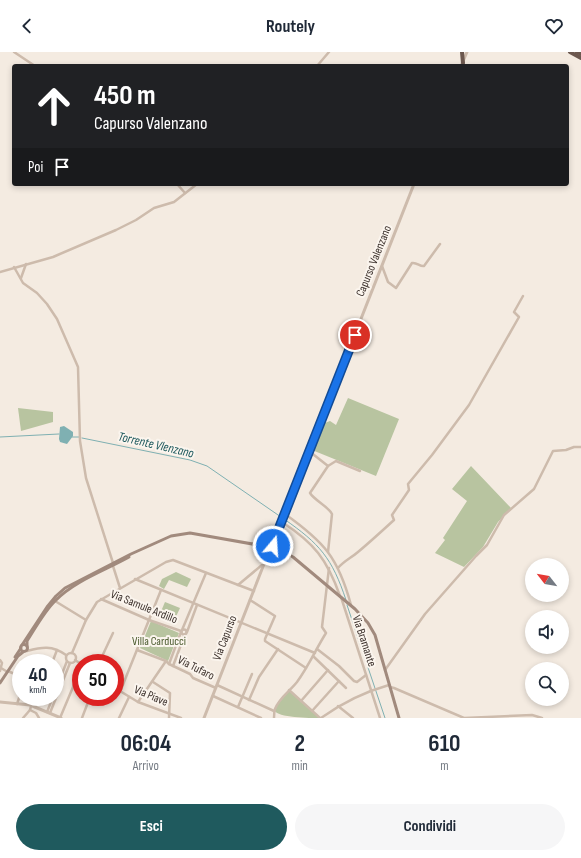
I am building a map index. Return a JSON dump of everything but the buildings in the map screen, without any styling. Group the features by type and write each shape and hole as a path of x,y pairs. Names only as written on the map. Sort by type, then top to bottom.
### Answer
{"highway":[{"path":"462,52 462,64"},
{"path":"570,52 581,58"},
{"path":"577,52 581,54"}],"main road":[{"path":"0,683 36,627 55,601 73,587 139,551 171,536 181,534 203,535 258,545 270,545 281,550 293,558 361,614 376,635 399,718"},
{"path":"258,545 269,551 281,550"},
{"path":"269,551 270,545"},
{"path":"269,551 270,545"},
{"path":"25,652 24,646 41,615 56,596 71,585 113,565"},
{"path":"24,646 25,652"},
{"path":"0,680 18,656 25,652"}],"street":[{"path":"14,52 32,64"},
{"path":"319,64 329,52"},
{"path":"462,64 467,52"},
{"path":"179,186 185,193"},
{"path":"0,272 26,263 53,257 116,230 136,220 154,208 174,202 194,186"},
{"name":"Capurso Valenzano","path":"270,545 282,522 332,390 413,186"},
{"path":"382,266 388,282 397,288 412,263 424,266 440,244"},
{"path":"21,279 26,263"},
{"path":"14,267 23,283 37,293 47,304 57,319 78,367 80,440 83,469 120,588"},
{"path":"338,568 394,520 392,515 409,490 408,484 432,455 476,393 518,318 514,312 523,296"},
{"path":"385,670 407,638 435,602 487,545 504,515 534,490 553,451 581,447"},
{"path":"309,451 328,466"},
{"path":"328,552 332,514 310,493 328,466 336,461 360,471"},
{"path":"285,514 309,532 328,552 338,568 350,605"},
{"name":"Via Bramante","path":"282,522 308,541 317,550 329,568 341,597 380,718"},
{"name":"Via Capurso","path":"204,718 269,551"},
{"path":"66,655 70,652 72,653 93,606 101,598 166,562 173,560 254,591"},
{"path":"238,585 262,565 264,565"},
{"path":"274,718 274,711 279,701 306,668 326,633 322,628 329,568"},
{"path":"169,664 206,573"},
{"path":"135,579 314,655 346,688"},
{"path":"124,682 161,590"},
{"name":"Via Samule Ardillo","path":"101,598 149,620 182,631 183,634 186,633"},
{"path":"250,600 275,616 265,641 306,668"},
{"path":"55,601 86,620"},
{"path":"173,666 197,605"},
{"path":"191,609 195,611"},
{"path":"103,654 113,632"},
{"path":"24,646 34,648"},
{"path":"25,652 34,648 43,647 57,650 66,655"},
{"path":"249,700 259,677 278,649"},
{"path":"317,649 339,666 354,681 357,682 366,675"},
{"path":"55,654 57,650"},
{"name":"Via Tufaro","path":"137,650 166,662 190,674 193,678 243,697 274,711"},
{"path":"64,669 67,661 66,655"},
{"path":"172,657 176,659"},
{"path":"0,660 2,663 1,670 12,673"},
{"path":"48,712 70,663 67,661"},
{"path":"138,702 166,662"},
{"path":"301,701 328,670"},
{"path":"238,707 252,674"},
{"path":"312,711 339,681"},
{"path":"153,682 170,693 169,718"},
{"path":"289,690 320,718 338,706 371,690 390,686 464,718 532,715 542,718"},
{"path":"23,718 33,706 61,718 72,690"},
{"name":"Via Piave","path":"124,694 138,702 181,718"},
{"path":"213,696 261,718"},
{"path":"119,718 129,697"},
{"path":"0,702 12,703"},
{"path":"48,712 50,706"},
{"path":"82,718 87,706"},
{"path":"338,706 353,718"},
{"path":"30,710 36,713 39,718"}],"green space":[{"path":"348,398 399,419 376,476 312,450 322,424 330,421 336,425"},
{"path":"18,408 53,412 53,422 21,431"},
{"path":"471,466 511,508 498,522 483,547 464,567 435,553 445,540 443,538 467,501 452,489"},
{"path":"176,572 191,579 187,587 169,580 164,589 159,586 162,579"},
{"path":"165,602 180,608 173,623 159,616"},
{"name":"Villa Carducci","path":"151,621 179,633 168,661 140,648"},
{"path":"289,690 320,718 294,717 277,713 274,710 279,701"}],"water":[{"path":"64,426 73,432 73,436 67,444 60,442 59,439 60,427"}],"waterway":[{"name":"Torrente Vlenzano","path":"0,437 59,434"},
{"name":"Torrente Vlenzano","path":"72,437 79,437"},
{"name":"Torrente Vlenzano","path":"82,438 190,460 207,466 281,517"},
{"name":"Torrente Vlenzano","path":"284,519 307,536 323,553 341,585 346,600"},
{"name":"Torrente Vlenzano","path":"347,605 385,718"}],"route":[{"path":"273,546 332,390 355,335"}]}
